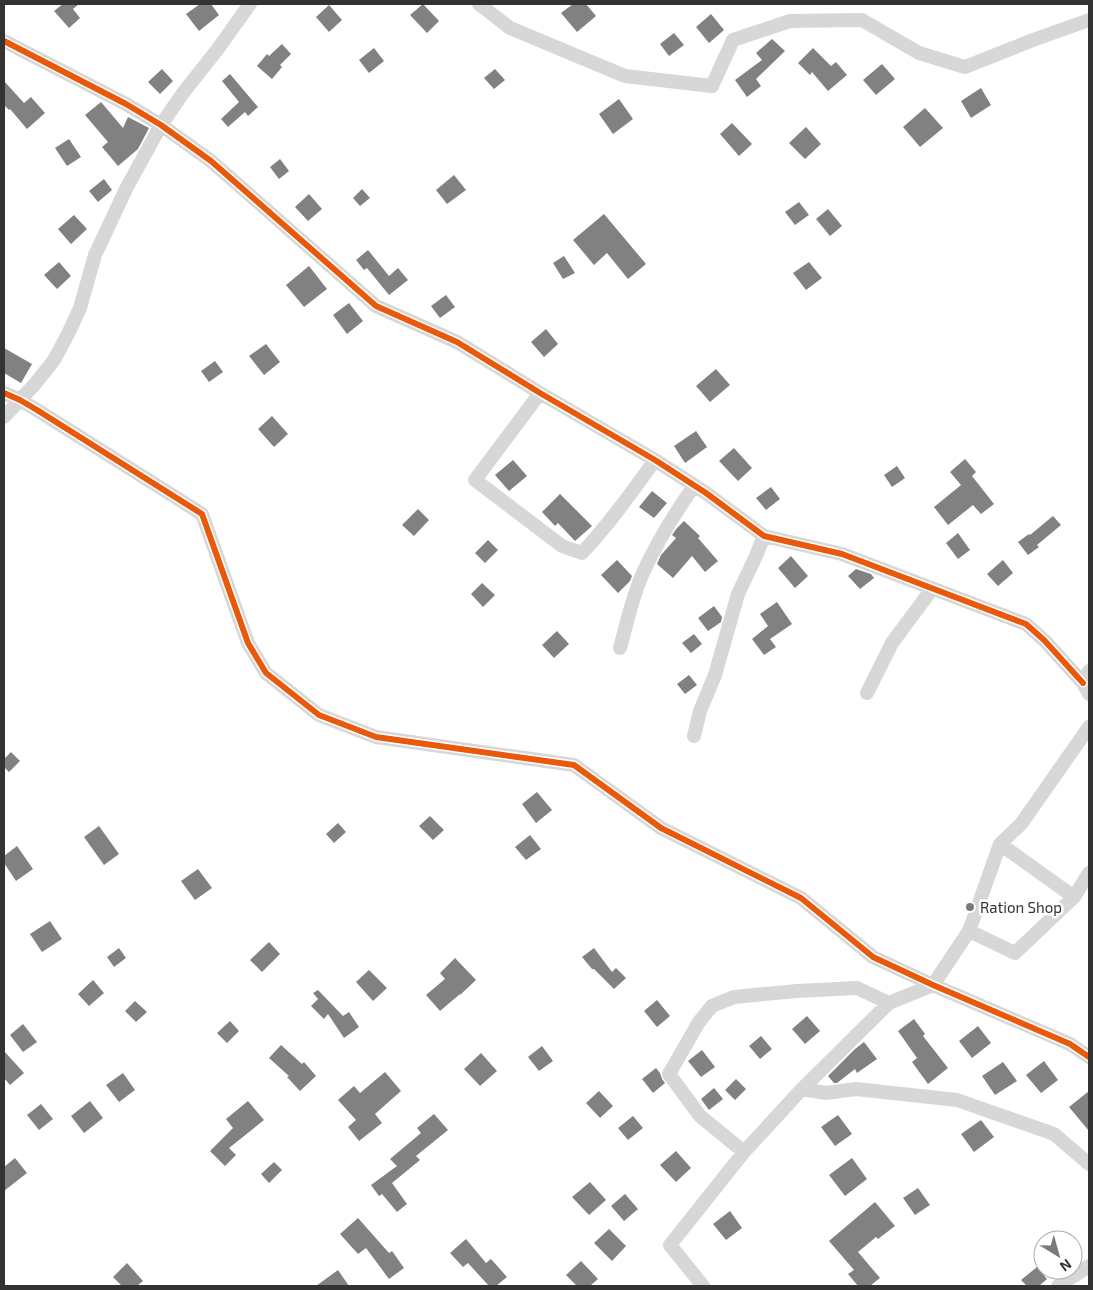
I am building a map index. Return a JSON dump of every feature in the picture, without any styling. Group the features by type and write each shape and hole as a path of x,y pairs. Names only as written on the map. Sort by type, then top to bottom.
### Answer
{"street":[{"path":"4,418 54,360 68,334 80,308 95,256 126,189 161,125 250,4"},
{"path":"479,4 510,28 625,76 712,86 733,40 790,21 862,20 919,52 965,67 1032,40 1089,20"},
{"path":"4,41 126,104 161,125 211,161 376,306 457,342 655,460 764,536 842,554 1026,624 1087,683"},
{"path":"4,393 20,400 202,514 248,643 266,673 319,715 376,737 574,765 661,828 801,898 873,957 1070,1044 1089,1057"},
{"path":"540,393 475,480 562,546 582,553 596,538 655,460"},
{"path":"620,648 642,574 675,513 694,486"},
{"path":"694,736 700,711 715,675 738,594 764,536"},
{"path":"867,693 892,643 932,589"},
{"path":"703,1286 670,1244 744,1152 802,1089 889,1003 933,985 969,931 1000,844 1021,824 1089,727"},
{"path":"1000,844 1074,896"},
{"path":"969,931 1015,953 1074,896 1089,873"},
{"path":"744,1152 700,1116 668,1074 699,1022 712,1006 734,997 857,988 889,1003"},
{"path":"802,1089 826,1093 856,1089 958,1100 1054,1134 1089,1164"},
{"path":"1058,1286 1089,1266"}],"building":[{"path":"63,4 79,4 73,9 80,18 69,28 54,11"},
{"path":"200,4 211,4 219,15 199,31 186,14"},
{"path":"423,4 439,21 427,33 410,15"},
{"path":"573,4 586,4 596,16 577,32 561,13"},
{"path":"329,5 342,20 329,32 316,17"},
{"path":"711,14 724,30 709,43 696,27"},
{"path":"674,33 684,45 669,56 660,44"},
{"path":"772,39 785,51 756,79 761,86 747,97 735,80 762,60 756,53"},
{"path":"282,44 291,54 280,65 282,67 272,79 257,66 267,54 269,56"},
{"path":"374,48 384,61 369,73 359,60"},
{"path":"813,48 831,66 836,62 847,75 828,91 812,72 810,75 798,63"},
{"path":"882,64 895,79 876,95 863,80"},
{"path":"162,69 173,81 160,94 148,82"},
{"path":"495,69 505,80 494,89 484,78"},
{"path":"230,74 258,107 248,116 245,112 228,127 221,119 239,102 222,81"},
{"path":"4,81 24,103 31,97 45,113 27,129 10,109 4,105"},
{"path":"981,88 991,105 971,118 961,101"},
{"path":"619,99 633,119 613,134 599,114"},
{"path":"101,102 123,128 128,117 149,128 138,149 118,166 102,147 108,142 85,115"},
{"path":"925,108 943,128 920,147 903,127"},
{"path":"732,123 752,144 739,156 720,134"},
{"path":"806,127 821,144 805,159 789,143"},
{"path":"69,139 81,157 67,166 55,148"},
{"path":"280,159 289,171 279,179 270,167"},
{"path":"454,175 466,190 447,204 436,190"},
{"path":"104,179 112,190 98,202 89,191"},
{"path":"362,189 370,198 360,206 353,198"},
{"path":"309,194 322,209 308,221 295,207"},
{"path":"799,202 809,215 795,225 785,212"},
{"path":"828,209 842,226 830,236 816,219"},
{"path":"604,214 646,264 628,279 607,253 594,265 573,240"},
{"path":"74,215 87,229 71,244 58,229"},
{"path":"368,250 389,276 398,268 408,280 389,295 367,268 364,270 356,260"},
{"path":"564,256 575,273 563,279 553,263"},
{"path":"59,262 71,276 57,289 44,275"},
{"path":"809,262 822,278 806,290 793,273"},
{"path":"309,266 327,289 304,307 286,285"},
{"path":"446,295 455,307 440,318 431,306"},
{"path":"349,303 363,321 347,334 333,315"},
{"path":"546,329 558,344 544,357 531,342"},
{"path":"266,344 280,362 264,375 249,356"},
{"path":"4,348 32,364 21,383 4,373"},
{"path":"215,361 223,372 209,382 201,371"},
{"path":"716,369 730,385 710,402 696,386"},
{"path":"272,416 288,434 274,447 258,429"},
{"path":"696,431 707,447 685,463 674,446"},
{"path":"734,448 752,468 738,481 719,461"},
{"path":"965,459 976,472 972,476 994,504 981,514 973,505 948,525 934,507 961,485 950,472"},
{"path":"513,460 527,476 509,491 495,475"},
{"path":"897,466 905,478 892,487 884,475"},
{"path":"771,487 780,499 766,510 756,498"},
{"path":"652,491 667,503 654,518 639,507"},
{"path":"560,494 592,526 575,541 558,523 555,526 542,512"},
{"path":"418,509 429,520 414,536 402,525"},
{"path":"1053,516 1061,525 1028,555 1018,542 1030,535"},
{"path":"684,521 700,536 698,538 718,561 705,572 692,556 673,578 657,564 661,555 676,538 672,535"},
{"path":"958,533 970,550 958,559 946,543"},
{"path":"488,540 498,550 485,563 475,553"},
{"path":"791,556 808,576 795,588 778,568"},
{"path":"617,560 632,576 630,581 618,593 601,575"},
{"path":"1003,560 1013,573 998,586 987,574"},
{"path":"856,569 871,574 874,578 860,589 848,576"},
{"path":"482,583 495,595 483,607 471,594"},
{"path":"777,602 792,624 770,639 776,647 764,655 752,639 768,626 760,614"},
{"path":"714,606 722,617 721,622 708,631 698,618"},
{"path":"557,631 569,644 554,658 542,645"},
{"path":"694,634 702,644 691,653 682,643"},
{"path":"689,675 697,685 685,694 677,684"},
{"path":"11,752 20,761 9,772 4,767 4,759"},
{"path":"537,792 552,810 536,823 522,804"},
{"path":"430,816 444,830 433,840 419,826"},
{"path":"338,823 346,832 334,843 326,834"},
{"path":"99,826 119,854 104,865 84,837"},
{"path":"530,835 541,849 526,860 515,847"},
{"path":"17,846 33,869 16,881 4,863 4,856"},
{"path":"198,869 212,888 195,900 181,881"},
{"path":"50,921 62,939 42,952 30,934"},
{"path":"269,942 280,954 262,972 250,960"},
{"path":"119,948 126,958 114,967 107,957"},
{"path":"594,948 612,972 616,968 626,978 614,989 582,957"},
{"path":"455,958 476,980 440,1011 426,995 445,979 440,973"},
{"path":"369,970 387,988 373,1001 356,982"},
{"path":"93,980 104,993 89,1006 78,994"},
{"path":"318,990 343,1016 349,1012 359,1027 344,1038 328,1014 324,1019 311,1006 318,999 313,993"},
{"path":"657,1000 670,1016 657,1027 644,1011"},
{"path":"135,1001 147,1012 136,1022 125,1011"},
{"path":"807,1016 820,1031 805,1044 792,1029"},
{"path":"914,1019 925,1034 923,1036 948,1068 928,1084 912,1062 917,1058 898,1031"},
{"path":"230,1021 239,1031 227,1043 217,1033"},
{"path":"23,1024 37,1042 23,1052 10,1035"},
{"path":"978,1026 991,1043 972,1058 959,1041"},
{"path":"761,1036 772,1049 760,1059 749,1046"},
{"path":"864,1042 877,1059 857,1073 855,1069 837,1083 834,1083 828,1076"},
{"path":"281,1045 302,1064 304,1062 316,1076 300,1091 287,1077 289,1076 269,1058"},
{"path":"542,1046 553,1061 539,1071 528,1057"},
{"path":"702,1050 715,1067 701,1077 688,1061"},
{"path":"4,1051 24,1073 10,1085 4,1078"},
{"path":"481,1053 497,1071 480,1086 464,1069"},
{"path":"1044,1061 1058,1080 1041,1093 1026,1075"},
{"path":"1003,1062 1017,1081 995,1095 982,1076"},
{"path":"656,1068 665,1083 653,1093 642,1079"},
{"path":"385,1072 401,1091 375,1114 382,1123 359,1141 348,1127 356,1120 338,1100 354,1086 360,1093"},
{"path":"123,1073 135,1090 119,1102 106,1085"},
{"path":"736,1079 746,1089 735,1100 725,1090"},
{"path":"714,1088 723,1099 709,1110 701,1099"},
{"path":"599,1091 613,1106 600,1118 586,1103"},
{"path":"1089,1091 1089,1131 1069,1107"},
{"path":"90,1101 103,1118 84,1133 71,1116"},
{"path":"248,1101 264,1120 229,1148 236,1155 225,1166 210,1151 233,1128 226,1119"},
{"path":"41,1104 53,1119 39,1130 27,1115"},
{"path":"434,1114 448,1130 416,1156 420,1160 392,1183 407,1204 397,1212 382,1194 379,1196 371,1185 397,1166 390,1159 421,1133 417,1128"},
{"path":"838,1115 852,1134 835,1146 821,1127"},
{"path":"633,1116 643,1128 628,1140 618,1128"},
{"path":"981,1120 994,1137 974,1152 961,1134"},
{"path":"676,1151 691,1168 676,1182 660,1165"},
{"path":"15,1158 27,1173 4,1191 4,1167"},
{"path":"852,1158 867,1179 845,1196 829,1175"},
{"path":"274,1162 282,1170 269,1183 261,1174"},
{"path":"590,1182 606,1200 589,1215 572,1197"},
{"path":"918,1188 930,1205 915,1215 903,1198"},
{"path":"625,1194 638,1209 624,1221 611,1206"},
{"path":"875,1202 895,1226 878,1239 876,1237 858,1252 880,1278 870,1286 858,1286 848,1274 854,1270 829,1241"},
{"path":"730,1211 742,1228 726,1240 713,1224"},
{"path":"358,1218 389,1253 392,1251 404,1268 389,1279 366,1248 358,1254 340,1234"},
{"path":"609,1229 626,1246 612,1261 594,1243"},
{"path":"466,1239 486,1263 491,1259 507,1277 496,1286 489,1286 468,1263 463,1267 450,1253"},
{"path":"581,1261 598,1279 590,1286 577,1286 566,1275"},
{"path":"127,1263 143,1281 137,1286 122,1286 113,1277"},
{"path":"338,1270 349,1286 316,1286"},
{"path":"1033,1270 1033,1280 1046,1280 1039,1286 1027,1286 1021,1280"}],"cycle path":[{"path":"4,41 126,104 161,125 211,161 376,306 457,342 655,460 706,493 764,536 842,554 1026,624 1044,640 1083,683"},
{"path":"4,393 37,410 202,514 248,643 266,673 319,715 376,737 574,765 661,828 801,898 873,957 1070,1044 1089,1057"}],"place":[{"name":"Ration Shop","path":"970,907"}]}
